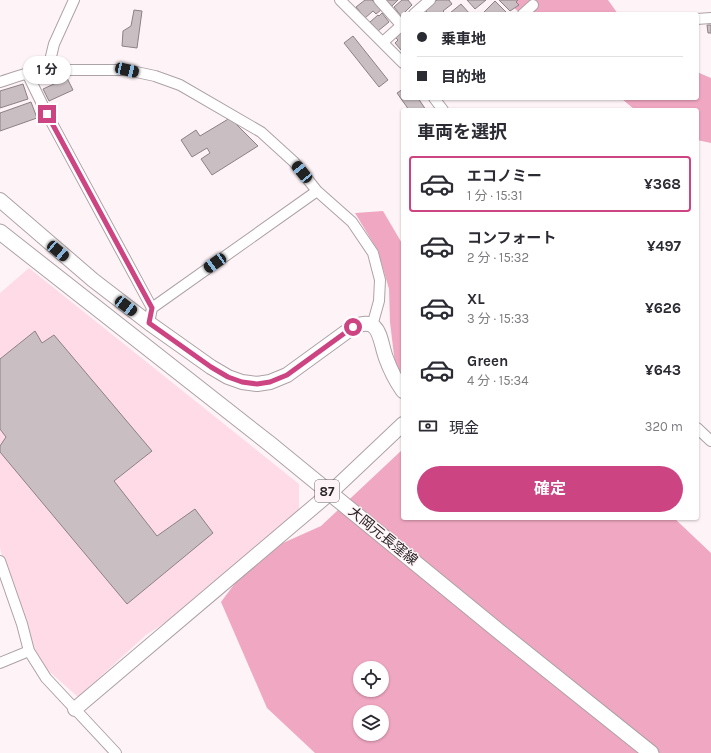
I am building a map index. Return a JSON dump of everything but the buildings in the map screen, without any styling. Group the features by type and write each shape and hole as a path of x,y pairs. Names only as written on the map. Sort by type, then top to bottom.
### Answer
{"main road":[{"name":"大岡元長窪線","path":"0,232 330,493 651,753"}],"street":[{"path":"48,69 54,44 74,0"},
{"path":"340,0 401,61"},
{"path":"379,0 401,24"},
{"path":"416,12 430,0"},
{"path":"525,12 533,5"},
{"path":"699,19 711,18"},
{"path":"382,42 401,26"},
{"path":"0,82 27,73 48,69 127,70 155,76 180,85 261,132 294,162 317,191 352,222 373,253 380,280 379,301 372,326"},
{"path":"27,73 47,114 152,308 149,323"},
{"path":"152,308 317,191"},
{"path":"0,200 93,280 149,323 211,367 228,377 242,382 257,384 270,382 287,375 353,327 361,324 370,324 376,328 380,336 385,357 401,387"},
{"path":"75,709 330,493 401,426"},
{"path":"699,430 711,441"},
{"path":"0,561 30,651 46,678 116,753"},
{"path":"0,663 30,651"}],"shaded area":[{"path":"505,0 608,0 617,12 519,12"},
{"path":"699,73 711,78 711,143 699,140 699,108 633,108 623,100 699,100"},
{"path":"383,211 401,242 401,372 395,364 390,322 389,289 378,251 355,213"},
{"path":"29,268 299,484 299,511 210,594 146,635 78,697 34,658 11,592 0,548 0,293"},
{"path":"401,451 401,520 676,520 711,553 711,753 315,753 267,708 221,602 256,555 321,526"}],"route":[{"path":"47,114 152,308 149,323 211,367 228,377 242,382 257,384 270,382 287,375 353,327"}]}
